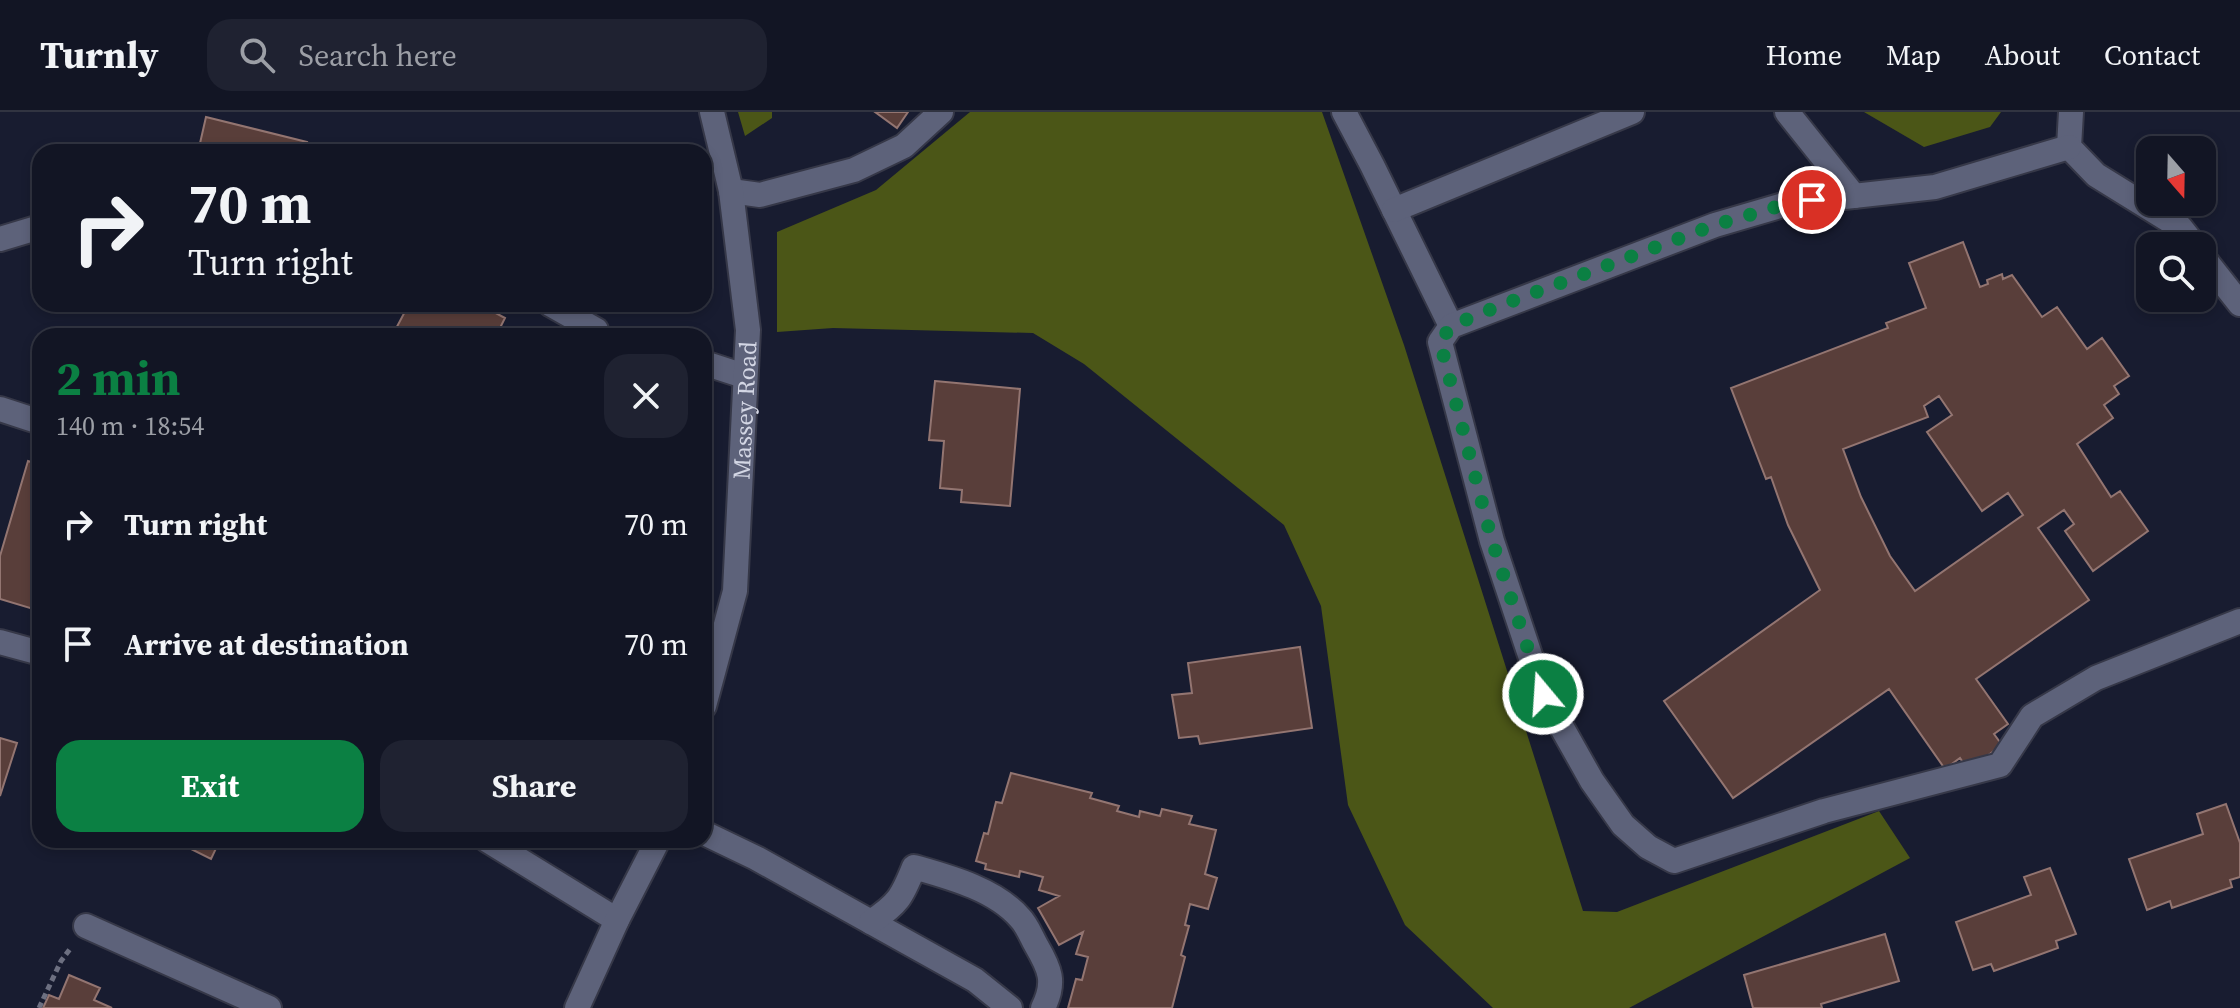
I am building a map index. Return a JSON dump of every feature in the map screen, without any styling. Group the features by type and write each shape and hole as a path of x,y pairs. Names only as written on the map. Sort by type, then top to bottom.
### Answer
{"street":[{"name":"Massey Road","path":"712,112 731,191 748,330 735,591 712,676"},
{"path":"731,191 760,195 854,170 904,146 941,112"},
{"path":"1344,112 1451,326"},
{"path":"1394,210 1632,112"},
{"path":"1787,112 1854,196"},
{"path":"2071,112 2069,147 2096,175 2184,232"},
{"path":"2069,147 1935,187 1790,203 1715,225 1451,326 1440,342 1492,541 1543,694 1592,781 1623,825 1648,847 1674,861 1824,811 2000,765 2032,716 2057,700 2096,678 2240,621"},
{"path":"0,239 32,230"},
{"path":"2216,274 2240,304"},
{"path":"564,312 591,328"},
{"path":"712,366 744,376"},
{"path":"0,409 32,419"},
{"path":"0,642 32,651"},
{"path":"712,837 975,980 1010,1008"},
{"path":"500,848 617,920"},
{"path":"577,1008 654,848"},
{"path":"871,922 893,907 903,895 914,867 959,880 1020,917 1049,967 1050,993 1043,1008"},
{"path":"86,926 269,1008"}],"path":[{"path":"39,1008 61,961 86,926"}],"green space":[{"path":"738,112 772,112 772,118 745,136"},
{"path":"970,112 1322,112 1404,345 1583,911 1617,912 1879,811 1910,858 1629,1008 1493,1008 1405,925 1348,805 1321,606 1284,525 1084,364 1033,333 833,328 777,332 777,232 876,190"},
{"path":"1864,112 2001,112 1990,127 1924,147"}],"building":[{"path":"875,112 908,112 897,128"},
{"path":"206,117 307,142 306,144 200,144"},
{"path":"1963,242 1980,287 1988,284 1987,280 2002,274 2003,279 2012,275 2042,317 2057,307 2087,349 2102,338 2129,376 2114,386 2119,394 2104,405 2113,418 2077,444 2111,497 2120,491 2148,531 2093,571 2065,531 2074,524 2064,510 2038,528 2089,600 1976,679 2008,724 1994,734 2002,745 1968,770 1960,758 1945,769 1889,689 1733,798 1664,701 1820,590 1788,525 1771,477 1766,479 1731,388 1888,328 1886,323 1926,308 1909,263","holes":["1939,396 1952,415 1927,432 1982,511 2008,493 2023,515 1915,591 1890,556 1861,497 1843,449 1928,417 1924,406"]},
{"path":"405,312 494,312 505,318 500,328 396,328"},
{"path":"935,381 1020,389 1010,506 961,502 962,490 940,488 944,441 929,440"},
{"path":"28,461 32,462 32,609 0,599 0,556"},
{"path":"1300,647 1312,728 1200,744 1198,736 1179,738 1172,695 1192,693 1188,663"},
{"path":"0,738 17,743 0,796"},
{"path":"1011,773 1092,793 1090,798 1119,806 1117,811 1139,817 1140,811 1160,816 1162,809 1192,816 1189,824 1216,830 1205,874 1217,878 1208,909 1190,904 1185,925 1189,926 1181,955 1185,957 1172,1008 1068,1008 1076,979 1082,980 1088,957 1076,954 1083,932 1059,945 1038,908 1059,896 1039,890 1043,877 1020,871 1019,877 985,869 986,864 976,861 984,833 988,834 996,802 1002,803"},
{"path":"2226,804 2240,843 2240,877 2230,880 2232,887 2172,908 2170,901 2147,910 2129,859 2203,834 2197,814"},
{"path":"189,848 216,848 211,859"},
{"path":"2050,868 2076,934 2056,941 2058,948 1994,971 1991,964 1973,970 1956,922 2031,895 2024,877"},
{"path":"1885,934 1899,981 1821,1004 1822,1008 1753,1008 1744,975"},
{"path":"69,975 100,988 94,1000 112,1008 43,1008 49,995 59,999"}],"route":[{"path":"1543,694 1492,541 1440,342 1451,326 1499,306 1715,225 1790,203 1812,200"}]}
